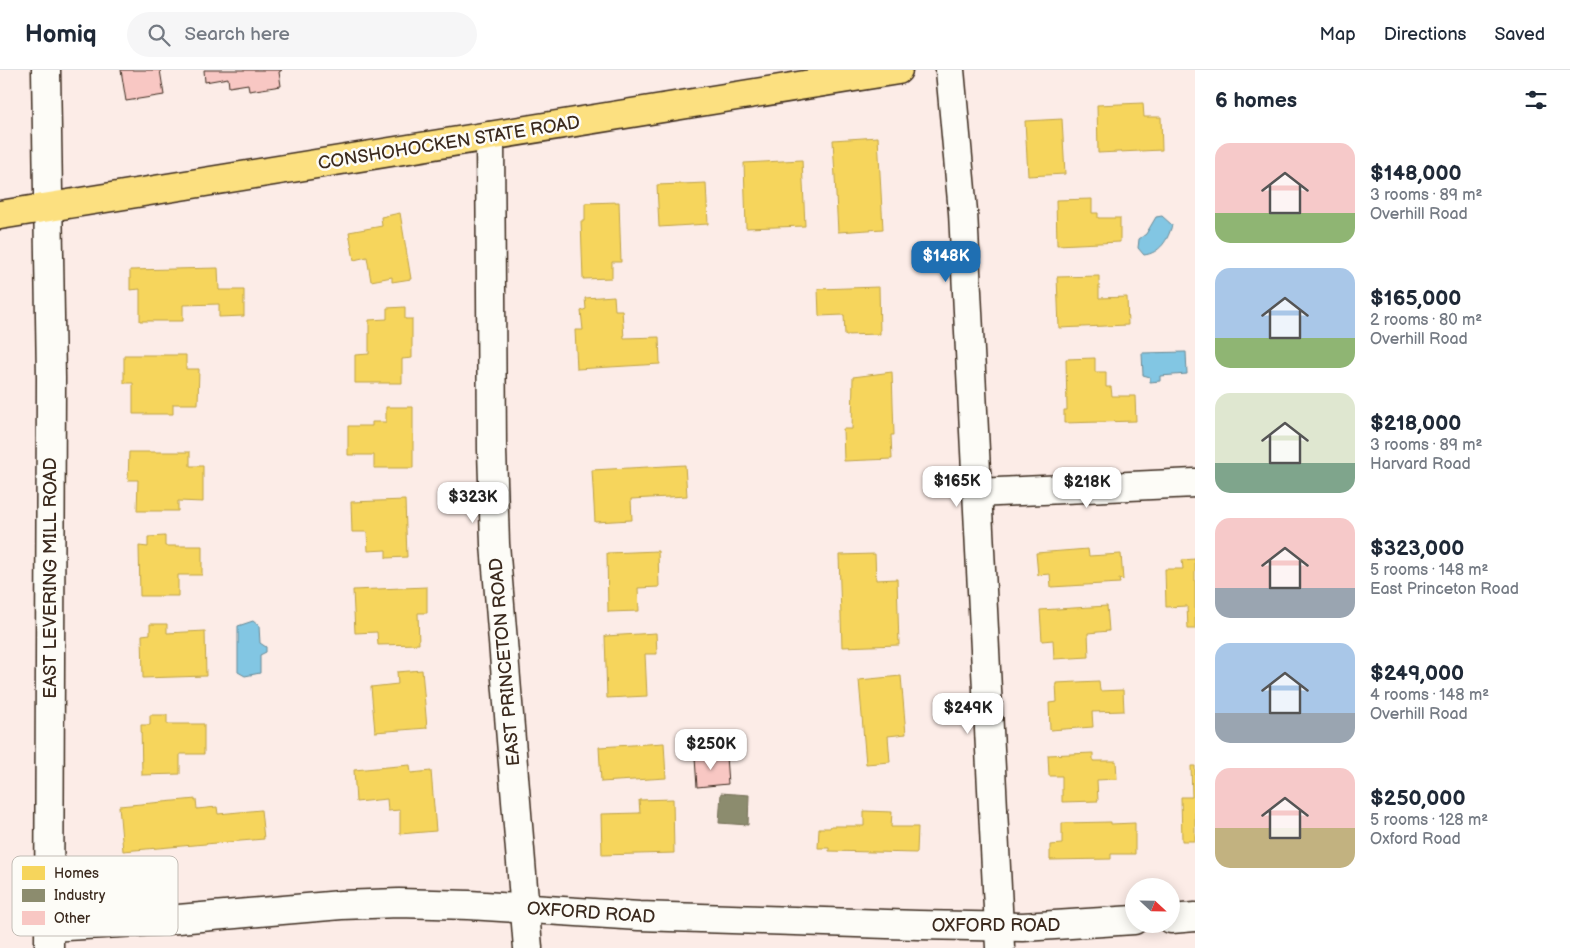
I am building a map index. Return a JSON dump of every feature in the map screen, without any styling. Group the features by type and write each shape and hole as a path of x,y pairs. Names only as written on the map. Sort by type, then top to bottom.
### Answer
{"main road":[{"name":"CONSHOHOCKEN STATE ROAD","path":"0,215 898,70"}],"street":[{"name":"EAST LEVERING MILL ROAD","path":"46,70 51,378 49,856"},
{"path":"950,70 963,212 1000,937"},
{"name":"EAST PRINCETON ROAD","path":"490,136 492,450 495,544 528,948"},
{"path":"977,493 1195,483"},
{"name":"OXFORD ROAD","path":"178,923 351,905 460,904 1000,937 1125,921"},
{"path":"1180,918 1195,917"}],"water":[{"path":"1162,216 1172,225 1168,236 1159,249 1144,255 1138,248 1139,239 1146,234 1156,217"},
{"path":"1186,352 1187,374 1160,376 1160,381 1150,382 1150,377 1143,375 1142,353"},
{"path":"253,621 259,626 260,643 266,647 266,652 260,655 260,673 245,676 238,672 238,626"}],"building: Homes":[{"path":"1143,103 1144,117 1161,117 1162,150 1098,153 1097,105"},
{"path":"1062,119 1065,174 1028,176 1025,121"},
{"path":"878,137 883,229 838,232 833,140"},
{"path":"802,160 805,226 746,228 744,163"},
{"path":"706,183 708,224 659,227 657,185"},
{"path":"1092,199 1092,213 1098,213 1098,218 1120,218 1120,242 1057,245 1056,200"},
{"path":"619,202 621,262 612,262 612,278 583,279 581,221 585,221 585,203"},
{"path":"400,213 411,279 392,282 392,277 371,281 367,257 354,260 349,232 382,226 381,217"},
{"path":"218,268 219,290 244,290 244,316 219,317 219,304 183,305 183,321 140,321 140,289 130,290 130,270"},
{"path":"1099,276 1099,298 1127,297 1128,325 1059,328 1057,277"},
{"path":"879,287 880,334 845,335 844,315 819,316 818,289"},
{"path":"614,296 615,310 622,310 624,338 659,337 660,364 577,369 575,330 583,330 581,311 586,309 585,298"},
{"path":"405,307 405,319 412,319 412,358 402,359 402,383 355,383 355,355 369,354 369,320 387,319 387,308"},
{"path":"124,355 186,355 186,369 199,369 198,404 173,404 173,414 133,414 133,383 124,383"},
{"path":"1095,358 1095,372 1106,372 1106,387 1111,387 1112,396 1135,396 1136,421 1064,423 1064,410 1067,410 1066,359"},
{"path":"892,372 894,435 891,435 892,459 844,461 843,429 852,429 853,377"},
{"path":"386,407 413,407 413,468 374,468 374,455 348,455 348,426 372,426 372,422 386,422"},
{"path":"129,452 190,452 190,466 203,466 203,502 178,501 178,511 137,511 138,480 128,480"},
{"path":"685,465 687,496 631,499 632,520 595,522 592,470"},
{"path":"405,500 407,557 386,558 386,550 368,551 367,532 352,532 351,502"},
{"path":"165,536 165,546 202,546 202,575 178,575 178,596 140,596 139,546 148,547 148,537"},
{"path":"1088,549 1089,556 1121,554 1123,580 1119,579 1120,583 1051,587 1050,574 1038,575 1036,553"},
{"path":"658,551 659,587 638,588 639,611 608,612 607,553"},
{"path":"875,554 876,580 897,579 899,645 842,647 839,555"},
{"path":"1195,559 1195,629 1188,629 1187,606 1166,607 1165,569 1183,569 1182,560"},
{"path":"427,587 427,613 418,613 419,644 378,645 377,632 355,633 353,590"},
{"path":"1107,606 1109,631 1088,633 1089,657 1054,659 1053,640 1042,641 1040,610"},
{"path":"150,624 167,624 167,633 205,631 206,676 143,678 142,635 150,634"},
{"path":"656,633 657,654 645,654 647,696 607,698 605,636"},
{"path":"422,670 427,728 375,732 371,687 398,684 397,672"},
{"path":"901,676 906,734 888,736 890,762 866,764 859,680"},
{"path":"1099,681 1100,691 1123,690 1124,711 1092,712 1093,727 1050,730 1049,703 1057,702 1056,683"},
{"path":"150,715 167,715 167,724 204,724 204,754 180,754 180,774 142,775 141,725 150,725"},
{"path":"664,743 666,778 601,782 599,747"},
{"path":"1093,753 1093,761 1116,761 1117,779 1097,780 1098,801 1062,802 1062,776 1049,776 1048,755"},
{"path":"410,765 411,773 431,771 436,831 400,834 400,810 388,811 387,799 356,802 354,770"},
{"path":"1191,766 1195,766 1195,841 1182,841 1181,797 1192,797"},
{"path":"196,799 197,809 217,807 218,814 261,810 264,839 123,851 119,806"},
{"path":"673,799 674,853 602,855 601,814 640,813 639,800"},
{"path":"864,811 892,812 891,827 918,827 917,853 829,851 829,848 818,848 819,828 864,826"},
{"path":"1111,822 1111,824 1135,823 1135,854 1111,854 1111,859 1050,860 1050,845 1062,844 1062,823"}],"building: Industry":[{"path":"721,793 749,795 748,825 719,823"}],"building: Other":[{"path":"121,70 160,70 164,95 126,101"},
{"path":"204,70 282,70 279,72 281,86 249,91 248,84 229,87 228,78 205,82"},
{"path":"726,756 728,784 697,787 695,758"}]}
